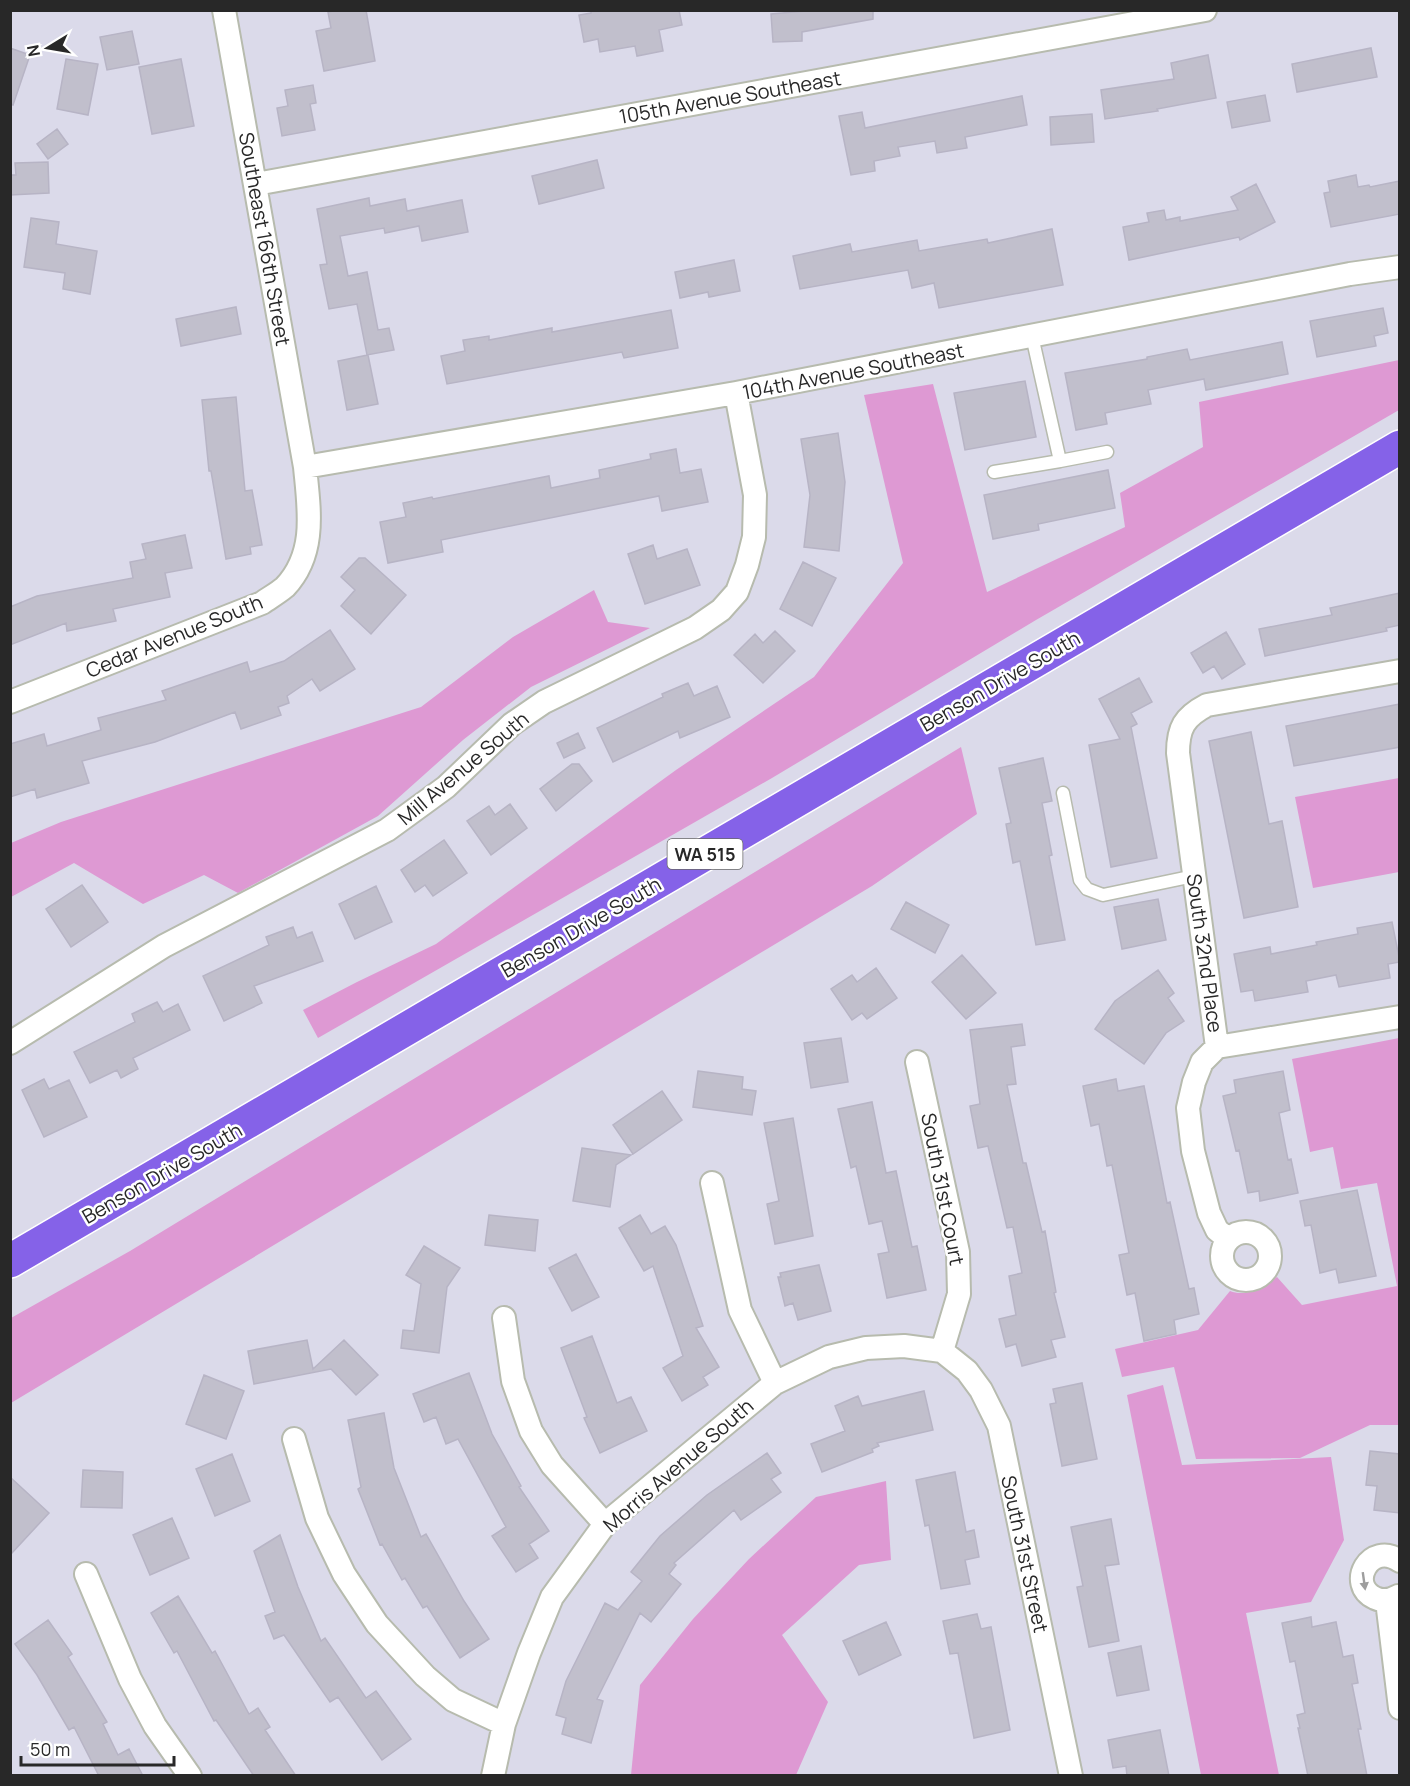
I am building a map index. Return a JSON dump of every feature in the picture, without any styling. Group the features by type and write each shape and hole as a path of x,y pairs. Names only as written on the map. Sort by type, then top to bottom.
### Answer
{"main road":[{"name":"Benson Drive South","path":"10,1261 1400,447"}],"street":[{"name":"Southeast 166th Street","path":"224,10 305,467"},
{"name":"105th Avenue Southeast","path":"256,184 1205,10"},
{"name":"104th Avenue Southeast","path":"305,467 736,393 1350,274 1400,267"},
{"name":"Mill Avenue South","path":"10,1043 164,946 387,830 446,787 512,724 544,702 695,628 721,610 736,592 747,565 754,537 754,495 736,393"},
{"name":"Cedar Avenue South","path":"10,702 262,603 284,587 299,567 306,547 310,523 305,467"},
{"name":"South 32nd Place","path":"1228,1239 1217,1230 1209,1213 1193,1151 1188,1108 1194,1082 1203,1062 1217,1047 1178,753 1178,736 1184,723 1195,711 1207,705 1400,671"},
{"path":"1217,1047 1400,1017"},
{"name":"South 31st Court","path":"917,1062 958,1252 959,1294 942,1351"},
{"path":"712,1183 740,1310 775,1383"},
{"path":"504,1318 513,1381 531,1431 552,1466 605,1524"},
{"name":"Morris Avenue South","path":"493,1776 504,1724 552,1597 605,1524 775,1383 829,1357 866,1348 904,1346 942,1351"},
{"name":"South 31st Street","path":"942,1351 967,1371 981,1389 999,1426 1071,1776"},
{"path":"294,1439 317,1518 344,1574 377,1624 425,1676 453,1700 504,1724"},
{"path":"1400,1561 1394,1557 1380,1555 1367,1563 1362,1577 1366,1592 1379,1600 1393,1598 1400,1708"},
{"path":"86,1574 130,1679 155,1726 190,1776"}],"lane":[{"path":"1032,336 1060,461"},
{"path":"993,472 1107,452"},
{"path":"1063,793 1080,880 1087,889 1103,895 1194,876"}],"shaded area":[{"path":"1399,360 1399,410 1036,620 772,778 318,1038 303,1010 436,944 676,770 814,677 903,563 864,395 933,384 987,592 1125,527 1120,493 1203,447 1199,402"},
{"path":"594,590 608,622 650,628 531,687 463,740 378,816 238,893 204,875 143,904 74,863 11,897 11,843 61,822 421,707 513,637"},
{"path":"961,747 977,814 872,886 11,1403 11,1318 130,1251"},
{"path":"1399,778 1399,872 1313,888 1295,797"},
{"path":"1399,1038 1399,1425 1370,1425 1300,1458 1196,1459 1174,1367 1122,1377 1115,1349 1198,1330 1230,1291 1249,1292 1277,1277 1302,1305 1397,1286 1377,1183 1341,1189 1333,1147 1310,1152 1292,1059"},
{"path":"1163,1385 1182,1465 1331,1457 1344,1540 1311,1602 1246,1613 1279,1775 1201,1775 1127,1395"},
{"path":"886,1481 891,1560 859,1565 782,1635 828,1702 796,1775 631,1775 640,1685 693,1619 749,1559 816,1497"}],"building":[{"path":"366,10 375,61 324,71 316,31 331,28 328,12"},
{"path":"591,10 679,10 682,25 659,30 663,51 637,56 635,46 600,52 598,39 584,42 579,15 591,13"},
{"path":"817,10 873,10 873,19 802,32 802,41 773,42 771,14"},
{"path":"132,31 139,64 107,70 100,37"},
{"path":"10,48 30,55 13,105 10,104"},
{"path":"1371,48 1377,77 1297,92 1292,64"},
{"path":"1208,55 1216,98 1157,109 1158,111 1105,119 1101,90 1174,79 1171,63"},
{"path":"66,59 98,64 88,115 57,109"},
{"path":"181,59 194,126 152,134 139,67"},
{"path":"313,85 316,103 310,104 315,130 282,136 277,108 288,106 285,90"},
{"path":"1265,95 1270,121 1232,128 1227,102"},
{"path":"1022,96 1027,125 965,137 967,148 937,153 935,141 898,147 900,156 874,161 875,171 851,175 839,116 862,112 865,128"},
{"path":"1092,114 1094,142 1051,145 1050,117"},
{"path":"57,129 68,144 48,159 37,144"},
{"path":"597,160 604,188 539,204 532,176"},
{"path":"48,162 49,193 10,195 10,175 16,175 15,163"},
{"path":"1356,175 1358,187 1400,181 1400,214 1331,227 1324,193 1330,192 1328,181"},
{"path":"1256,184 1275,222 1240,240 1239,237 1129,260 1123,227 1149,222 1147,213 1164,210 1166,220 1180,217 1180,221 1238,210 1231,197"},
{"path":"369,198 370,206 405,199 407,211 462,200 468,232 422,241 419,226 385,233 384,228 340,236 348,276 367,272 378,330 389,328 394,350 367,355 357,304 329,309 320,265 327,264 317,209"},
{"path":"31,218 59,222 56,244 97,251 90,294 63,289 65,273 24,267"},
{"path":"1052,229 1063,285 939,308 934,283 912,288 908,270 800,289 793,256 850,244 852,252 917,240 919,251 987,239 988,243"},
{"path":"734,260 740,291 709,297 708,292 680,298 675,272"},
{"path":"236,307 241,334 181,346 176,319"},
{"path":"1383,308 1388,333 1374,336 1376,346 1317,357 1310,321"},
{"path":"671,310 678,348 624,358 622,352 447,384 441,356 465,351 463,340 489,336 489,340 552,328 552,332"},
{"path":"1282,342 1288,374 1206,390 1204,379 1148,390 1151,404 1105,413 1107,424 1076,430 1065,373 1147,359 1147,357 1187,349 1190,360"},
{"path":"368,355 378,404 347,410 338,361"},
{"path":"1025,381 1036,437 965,450 954,393"},
{"path":"236,397 245,491 252,490 262,545 250,547 251,554 226,559 211,471 209,471 202,400"},
{"path":"838,433 845,482 839,551 804,547 810,495 801,439"},
{"path":"676,449 680,473 701,469 708,502 662,511 659,496 441,540 443,552 388,563 380,522 406,517 403,503 549,476 551,488 600,478 599,470 651,459 650,454"},
{"path":"1108,470 1115,508 1038,524 1039,530 993,539 984,495"},
{"path":"185,535 192,568 165,573 170,597 113,609 116,621 67,631 66,623 10,645 10,607 37,596 133,578 130,562 146,559 142,544"},
{"path":"653,545 657,559 687,549 700,585 645,604 628,554"},
{"path":"359,558 365,558 406,595 371,634 341,606 355,590 341,577"},
{"path":"803,562 836,578 812,626 780,609"},
{"path":"1400,593 1400,625 1386,628 1387,631 1265,656 1259,629 1332,615 1330,608"},
{"path":"330,630 355,669 320,691 312,679 287,696 289,703 278,707 281,715 241,729 235,712 155,742 82,761 89,783 37,798 35,789 10,797 10,744 44,734 47,746 101,730 98,718 166,700 162,691 247,662 250,672 284,661"},
{"path":"775,631 795,651 763,683 734,655 755,634 763,643"},
{"path":"1226,632 1245,664 1222,679 1214,666 1203,673 1191,653"},
{"path":"1139,678 1152,702 1131,713 1137,724 1131,727 1157,858 1111,867 1089,745 1120,739 1099,699"},
{"path":"688,683 694,696 717,686 730,717 680,738 678,731 613,762 597,728"},
{"path":"1400,704 1400,747 1294,766 1286,726"},
{"path":"1251,732 1269,824 1282,821 1298,907 1244,918 1209,741"},
{"path":"578,733 585,748 564,758 557,743"},
{"path":"1043,758 1052,801 1042,803 1052,855 1049,856 1065,940 1036,945 1020,861 1013,863 1006,824 1011,823 999,768"},
{"path":"572,764 579,764 592,781 556,811 540,789"},
{"path":"510,804 527,828 491,855 467,821 489,806 495,815"},
{"path":"444,840 467,873 433,896 425,885 415,892 401,870"},
{"path":"82,885 108,922 71,947 46,909"},
{"path":"376,886 392,922 355,939 339,904"},
{"path":"1158,899 1166,940 1122,949 1114,907"},
{"path":"906,902 949,925 935,953 891,929"},
{"path":"1392,922 1400,962 1388,964 1390,978 1339,987 1336,975 1306,981 1308,992 1255,1001 1253,990 1241,992 1234,954 1270,947 1271,954 1317,945 1316,942 1358,934 1357,928"},
{"path":"293,927 297,938 312,932 323,961 254,986 262,1003 224,1021 203,976 269,945 266,937"},
{"path":"962,955 996,993 966,1019 932,982"},
{"path":"876,968 897,998 867,1019 862,1013 852,1020 831,989 852,975 857,982"},
{"path":"1158,970 1174,993 1168,998 1184,1021 1166,1033 1144,1064 1095,1029 1115,1001"},
{"path":"157,1002 163,1012 178,1004 190,1030 133,1058 138,1069 121,1078 117,1070 90,1083 74,1052 135,1022 132,1014"},
{"path":"1022,1024 1025,1045 1011,1047 1016,1084 1007,1085 1023,1163 1026,1163 1042,1232 1045,1231 1056,1292 1054,1293 1065,1337 1051,1340 1056,1357 1022,1366 1016,1344 1006,1347 999,1319 1016,1315 1009,1276 1022,1273 1013,1227 1007,1228 988,1146 978,1148 970,1106 980,1104 970,1030"},
{"path":"841,1038 848,1082 811,1088 804,1043"},
{"path":"698,1071 743,1077 742,1089 756,1091 752,1115 693,1107"},
{"path":"1283,1071 1290,1110 1279,1113 1288,1160 1291,1159 1298,1193 1260,1201 1259,1191 1248,1193 1239,1150 1236,1151 1223,1096 1236,1093 1234,1080"},
{"path":"44,1079 49,1089 69,1080 87,1117 44,1137 22,1090"},
{"path":"1116,1079 1118,1091 1144,1086 1167,1203 1170,1202 1189,1289 1194,1288 1199,1314 1174,1320 1176,1334 1144,1341 1135,1293 1127,1295 1119,1255 1129,1253 1112,1165 1107,1166 1099,1124 1091,1126 1083,1086"},
{"path":"662,1091 682,1120 633,1154 613,1125"},
{"path":"872,1102 886,1173 896,1171 912,1247 917,1246 926,1290 887,1298 878,1254 889,1252 882,1221 869,1224 856,1166 851,1168 838,1109"},
{"path":"793,1118 813,1236 775,1244 767,1204 779,1201 764,1123"},
{"path":"582,1148 631,1155 616,1165 610,1207 573,1201"},
{"path":"1357,1190 1376,1276 1339,1283 1336,1269 1320,1273 1311,1225 1305,1226 1300,1201"},
{"path":"489,1215 538,1220 535,1251 485,1245"},
{"path":"640,1215 651,1234 665,1226 676,1245 703,1326 696,1328 719,1367 703,1377 708,1385 682,1401 663,1368 683,1356 653,1266 644,1271 619,1228"},
{"path":"424,1246 460,1268 447,1287 439,1353 401,1348 403,1330 414,1331 421,1284 406,1275"},
{"path":"576,1254 599,1297 572,1311 549,1268"},
{"path":"819,1265 831,1311 798,1320 793,1303 785,1306 778,1277 781,1277 780,1273"},
{"path":"592,1336 617,1403 631,1397 647,1431 600,1453 584,1418 587,1417 561,1348"},
{"path":"307,1340 313,1369 344,1340 378,1375 356,1395 331,1369 254,1384 248,1351"},
{"path":"469,1373 492,1434 521,1486 519,1487 549,1531 529,1544 538,1558 516,1572 492,1536 506,1527 458,1439 446,1444 436,1417 424,1422 413,1394"},
{"path":"204,1375 244,1391 226,1439 186,1424"},
{"path":"1082,1383 1097,1459 1062,1466 1050,1404 1056,1403 1053,1389"},
{"path":"924,1391 933,1430 877,1443 879,1446 872,1449 873,1452 822,1472 811,1444 845,1431 835,1406 858,1396 862,1406"},
{"path":"384,1413 394,1468 421,1537 426,1534 464,1601 489,1639 460,1658 427,1606 423,1608 405,1578 402,1580 382,1544 380,1545 358,1489 361,1487 348,1420"},
{"path":"1370,1451 1400,1454 1400,1513 1374,1510 1377,1486 1366,1485"},
{"path":"767,1453 781,1473 771,1479 781,1492 741,1520 734,1510 674,1563 676,1565 669,1574 681,1584 651,1622 640,1613 597,1699 603,1701 591,1743 562,1734 566,1718 556,1715 566,1681 605,1603 618,1610 642,1581 631,1572 660,1536 707,1495"},
{"path":"232,1454 250,1501 215,1516 196,1469"},
{"path":"83,1470 123,1472 122,1508 81,1507"},
{"path":"955,1472 966,1532 974,1530 979,1557 965,1560 970,1584 941,1589 929,1525 925,1526 916,1480"},
{"path":"10,1477 49,1513 10,1555"},
{"path":"172,1518 189,1558 150,1575 133,1535"},
{"path":"1111,1519 1119,1564 1105,1566 1119,1641 1089,1647 1077,1587 1083,1586 1071,1527"},
{"path":"280,1535 298,1587 321,1641 325,1638 366,1698 376,1691 411,1739 382,1760 338,1697 330,1702 284,1635 274,1639 265,1616 275,1612 254,1551"},
{"path":"178,1596 212,1653 215,1651 249,1714 258,1708 270,1727 265,1730 296,1776 254,1776 216,1720 214,1721 177,1651 174,1653 151,1613"},
{"path":"977,1614 981,1629 991,1627 1010,1730 974,1738 958,1653 950,1654 943,1621"},
{"path":"1311,1617 1312,1627 1336,1622 1343,1657 1353,1655 1358,1683 1352,1684 1367,1776 1308,1776 1297,1715 1305,1713 1295,1661 1290,1662 1282,1623"},
{"path":"48,1620 72,1654 68,1657 107,1722 103,1724 118,1755 129,1749 143,1776 99,1776 74,1727 69,1730 37,1675 15,1644"},
{"path":"886,1622 901,1655 859,1675 843,1641"},
{"path":"1141,1646 1149,1690 1117,1696 1108,1653"},
{"path":"1160,1730 1169,1776 1127,1776 1126,1766 1113,1768 1108,1740"}]}
